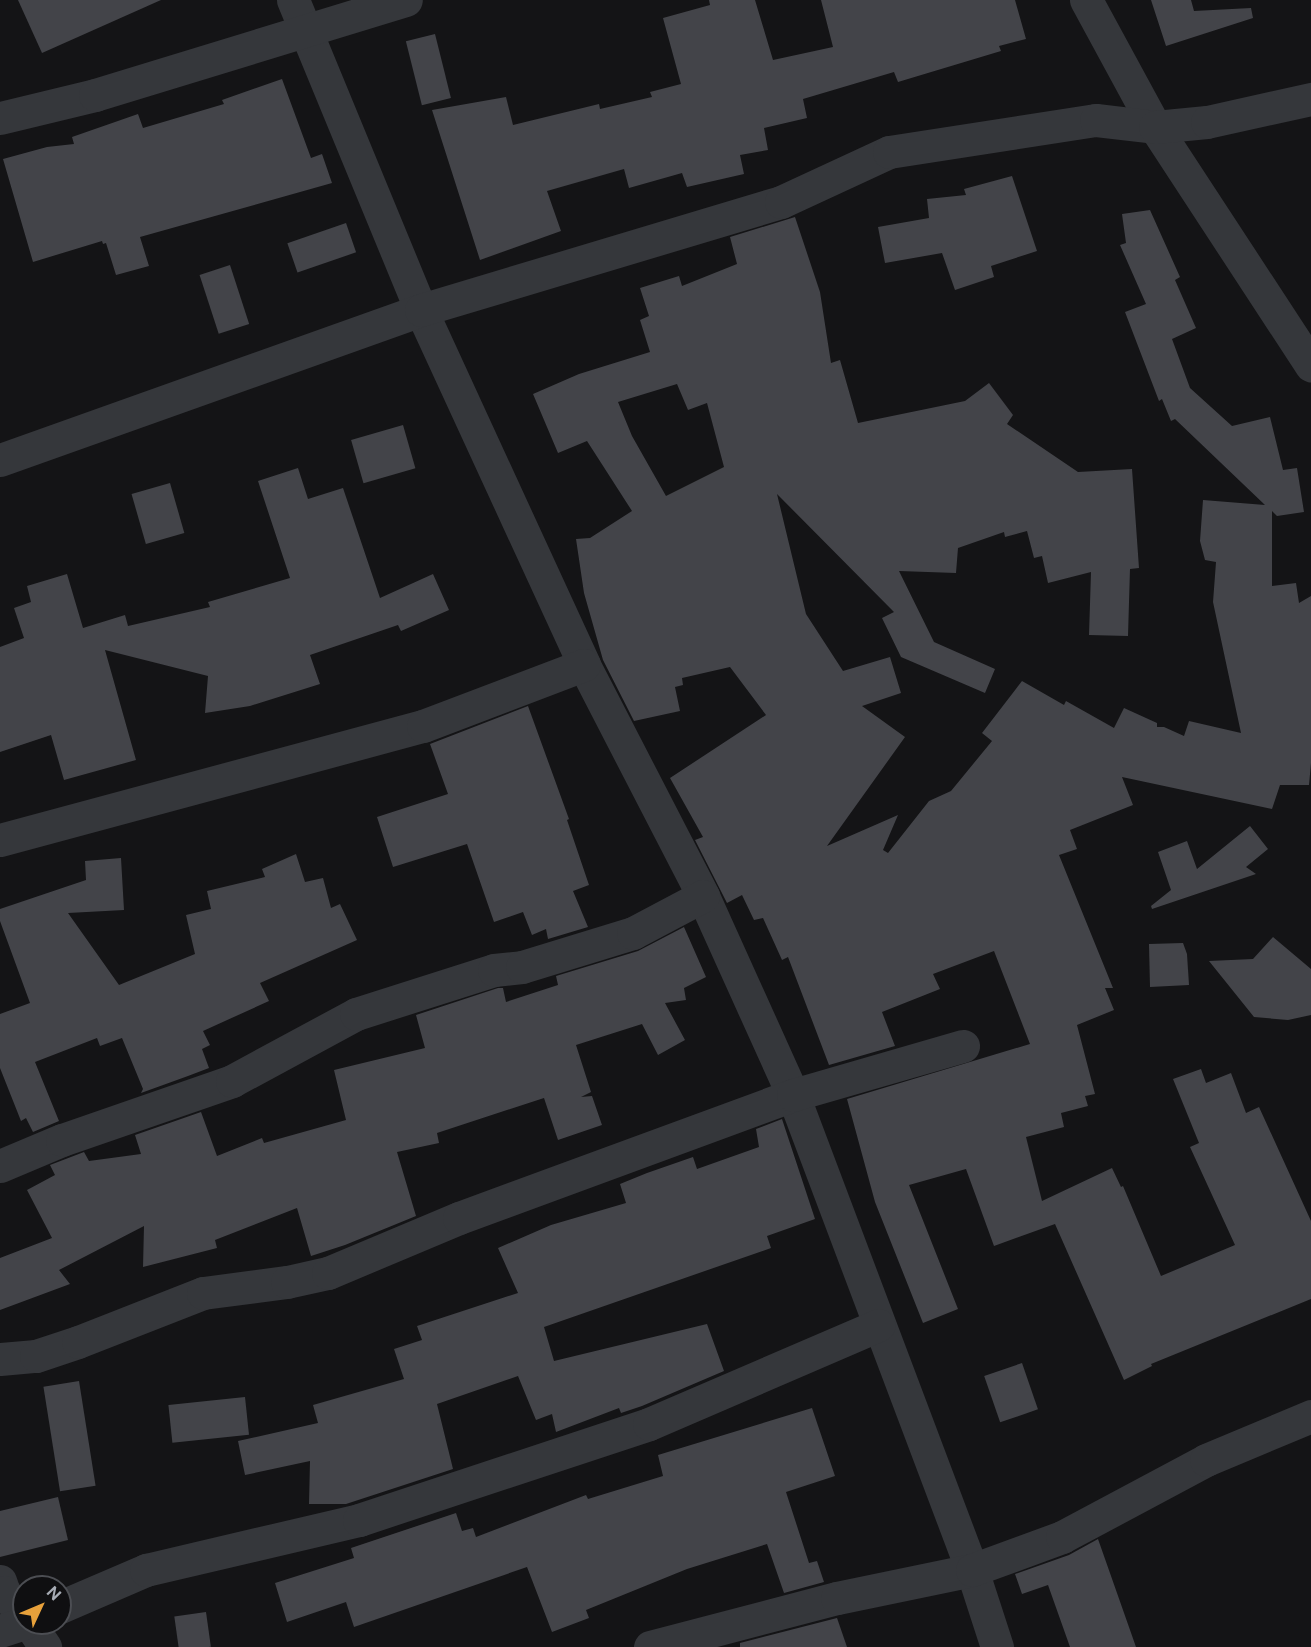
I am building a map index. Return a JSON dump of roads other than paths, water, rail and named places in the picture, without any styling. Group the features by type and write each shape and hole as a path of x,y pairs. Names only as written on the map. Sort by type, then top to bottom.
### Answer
{"street":[{"path":"293,0 421,310 584,665 704,896 793,1095 972,1570 998,1647"},
{"path":"0,118 95,94 406,0"},
{"path":"1086,0 1155,127 1311,365"},
{"path":"0,460 421,310 781,202 889,152 1096,120 1155,127 1207,122 1311,99"},
{"path":"0,840 423,726 584,665"},
{"path":"0,1166 62,1140 232,1081 356,1014 494,970 522,967 633,933 704,896"},
{"path":"0,1359 36,1356 203,1293 328,1274 459,1218 793,1095 963,1046"},
{"path":"72,1602 146,1570 359,1520 649,1424 879,1325"},
{"path":"650,1647 837,1598 972,1570 1062,1537 1206,1460 1311,1416"},
{"path":"0,1581 4,1593 12,1603"}]}
